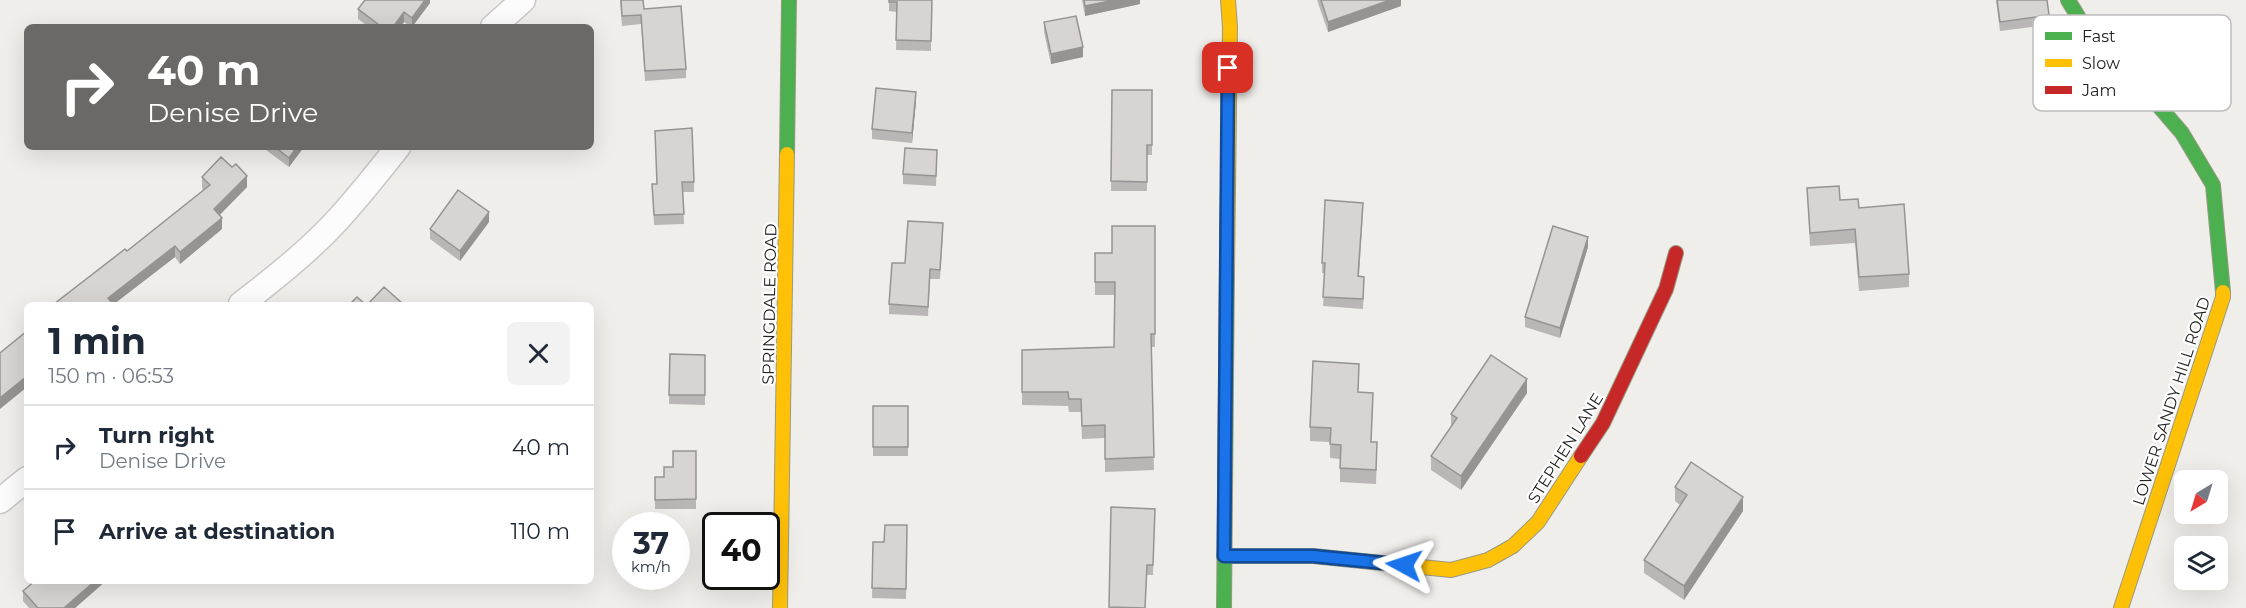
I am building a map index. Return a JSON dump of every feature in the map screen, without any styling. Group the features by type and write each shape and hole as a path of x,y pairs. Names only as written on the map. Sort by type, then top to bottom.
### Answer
{"street":[{"path":"496,24 523,0"},
{"name":"SPRINGDALE ROAD","path":"780,608 789,0"},
{"path":"1224,608 1230,27 1228,0"},
{"name":"LOWER SANDY HILL ROAD","path":"2068,0 2077,15"},
{"name":"LOWER SANDY HILL ROAD","path":"2121,608 2223,297 2213,185 2182,133 2163,111"},
{"path":"243,302 326,233 396,150"},
{"name":"STEPHEN LANE","path":"1224,556 1313,556 1451,570 1488,560 1513,546 1538,522 1604,423 1666,289 1676,253"},
{"path":"0,501 24,481"}],"building":[{"path":"365,0 425,0 412,18 404,12 395,24 378,24 358,9"},
{"path":"621,0 643,0 644,9 681,6 686,69 645,71 641,15 622,16"},
{"path":"889,0 932,0 931,41 896,40 897,2 889,2"},
{"path":"1084,0 1115,0 1085,6"},
{"path":"1321,0 1390,0 1328,22"},
{"path":"1997,0 2047,0 2049,15 2033,15 2033,17 2000,22"},
{"path":"1076,16 1083,47 1051,54 1044,22"},
{"path":"876,88 916,92 912,133 872,129"},
{"path":"1112,90 1152,90 1152,145 1147,145 1147,182 1111,181"},
{"path":"692,128 694,182 682,182 684,214 654,215 652,184 657,184 655,131"},
{"path":"905,148 937,150 936,176 903,174"},
{"path":"279,150 295,150 289,158"},
{"path":"221,157 232,167 236,164 247,176 214,209 222,218 180,252 175,246 108,298 111,302 57,302 125,249 127,251 210,185 202,177"},
{"path":"1839,186 1840,200 1858,199 1859,208 1904,204 1909,274 1859,277 1855,229 1810,233 1807,188"},
{"path":"458,190 489,212 460,251 430,229"},
{"path":"1325,200 1363,203 1358,276 1364,277 1363,299 1323,297"},
{"path":"908,221 943,223 940,270 930,269 928,307 889,304 892,263 905,263"},
{"path":"1112,226 1155,226 1155,334 1151,334 1154,457 1105,459 1105,425 1082,426 1081,399 1069,399 1068,392 1022,392 1022,350 1114,347 1115,282 1095,282 1095,253 1112,253"},
{"path":"1553,226 1588,237 1560,328 1525,317"},
{"path":"384,287 401,302 370,302"},
{"path":"357,297 363,302 352,302"},
{"path":"24,333 24,378 0,398 0,353"},
{"path":"670,354 705,355 705,395 669,395"},
{"path":"1491,355 1527,379 1461,476 1431,456 1457,418 1451,414"},
{"path":"1313,361 1359,364 1358,392 1373,393 1371,442 1377,442 1376,470 1340,468 1341,445 1330,444 1331,428 1310,427"},
{"path":"873,406 908,406 908,447 873,447"},
{"path":"673,451 696,451 696,499 655,500 655,477 664,477 664,467 673,467"},
{"path":"1691,462 1743,497 1684,586 1644,560 1687,495 1675,487"},
{"path":"1111,507 1155,509 1153,565 1147,565 1145,608 1109,607"},
{"path":"885,525 907,525 906,589 872,588 873,542 884,542"},
{"path":"31,584 91,584 64,608 38,608 23,591"}],"traffic: fast":[{"path":"787,154 789,0"},
{"path":"2068,0 2077,15"},
{"path":"2163,111 2182,133 2213,185 2223,292"},
{"path":"1224,608 1227,270"}],"traffic: slow":[{"path":"1227,270 1230,27 1228,0"},
{"path":"780,608 787,154"},
{"path":"2121,608 2223,292"},
{"path":"1224,556 1313,556 1451,570 1488,560 1513,546 1538,522 1581,456"}],"traffic: jam":[{"path":"1581,456 1603,423 1666,289 1676,253"}],"route":[{"path":"1228,68 1224,556 1313,556 1404,565"}]}
